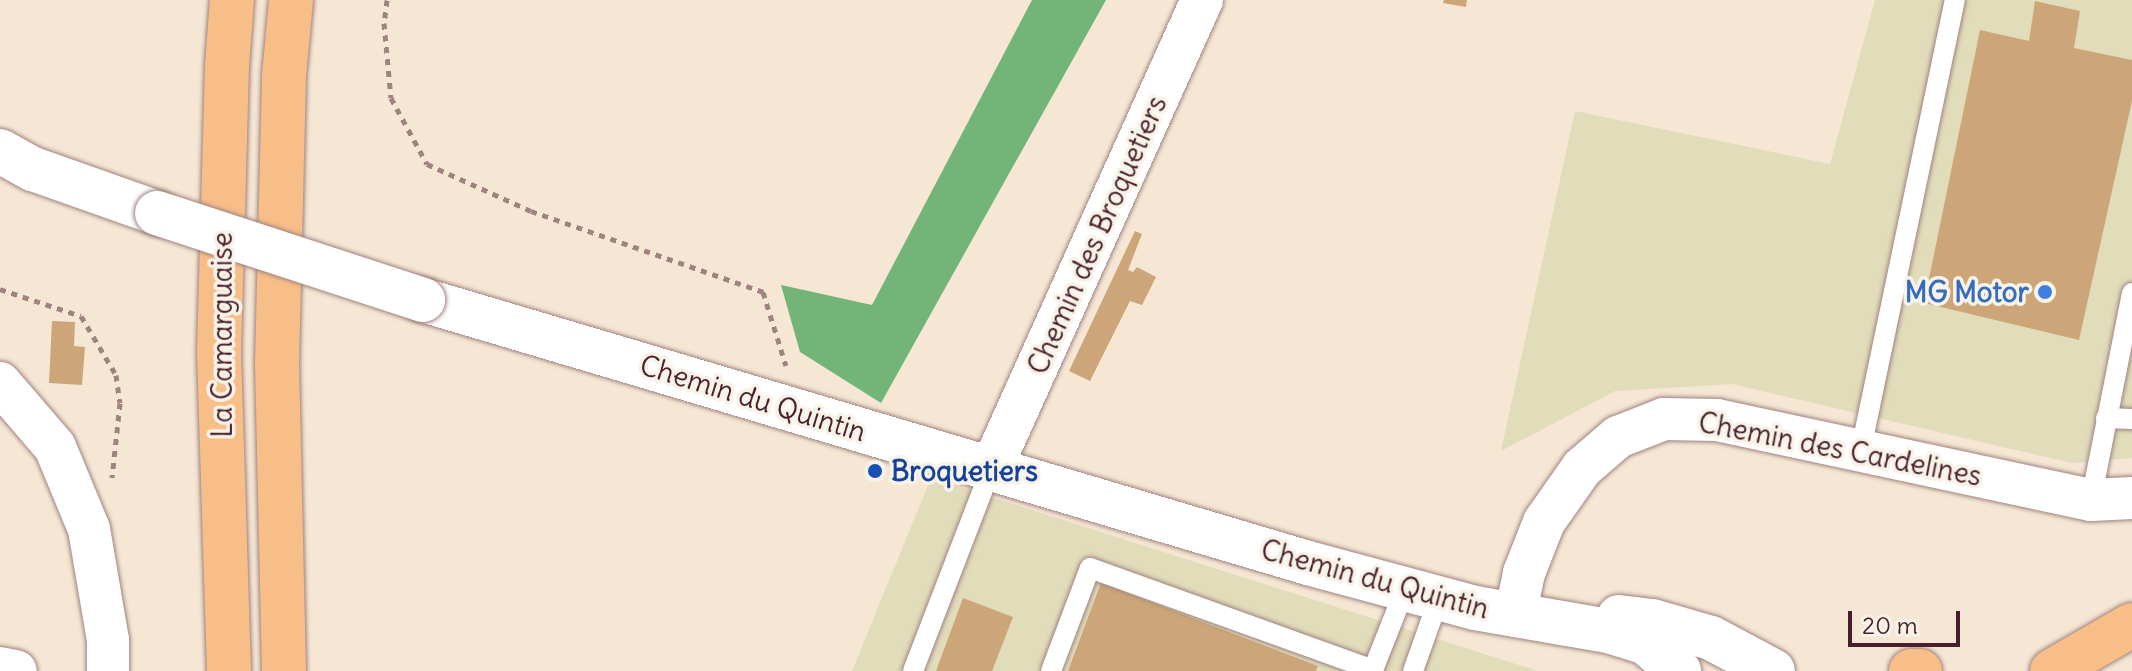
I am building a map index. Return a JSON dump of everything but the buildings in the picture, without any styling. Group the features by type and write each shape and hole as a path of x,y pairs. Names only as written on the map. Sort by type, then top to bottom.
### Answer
{"main road":[{"name":"La Camarguaise","path":"229,671 219,353 227,66 232,0"},
{"name":"La Camarguaise","path":"284,671 277,364 284,76 291,0"},
{"path":"2052,671 2132,625"},
{"path":"1911,671 1920,671"}],"street":[{"name":"Chemin des Broquetiers","path":"991,469 1202,0"},
{"name":"Chemin du Quintin","path":"0,151 33,169 157,213 423,300 1422,594 1515,616 1608,631 1645,642 1679,671"},
{"path":"0,383 55,447 89,529 108,640 108,671"},
{"name":"Chemin des Cardelines","path":"1515,616 1524,573 1544,522 1582,468 1618,437 1664,419 1717,420 2091,500 2132,498"},
{"name":"Chemin du Quintin","path":"1515,616 1558,610 1652,621 1711,638 1773,671"},
{"path":"0,668 16,671"}],"lane":[{"path":"1861,449 1955,0"},
{"path":"2091,500 2132,293"},
{"path":"2106,418 2132,419"},
{"path":"913,671 991,469"},
{"path":"1051,671 1090,568 1373,670 1422,594"},
{"path":"1413,671 1422,594"}],"path":[{"path":"387,0 384,23 391,98 427,164 531,211 763,292 801,412"},
{"path":"0,289 81,316 116,375 120,403 112,480"}],"shaded area":[{"path":"1875,0 2132,0 2132,458 2072,463 1732,384 1615,391 1501,451 1575,111 1830,164"},
{"path":"931,478 1538,671 852,671"}],"green space":[{"path":"1032,0 1106,0 881,403 800,352 781,285 872,305"}],"place":[{"name":"MG Motor","path":"2045,292"},
{"name":"Broquetiers","path":"875,471"}]}
